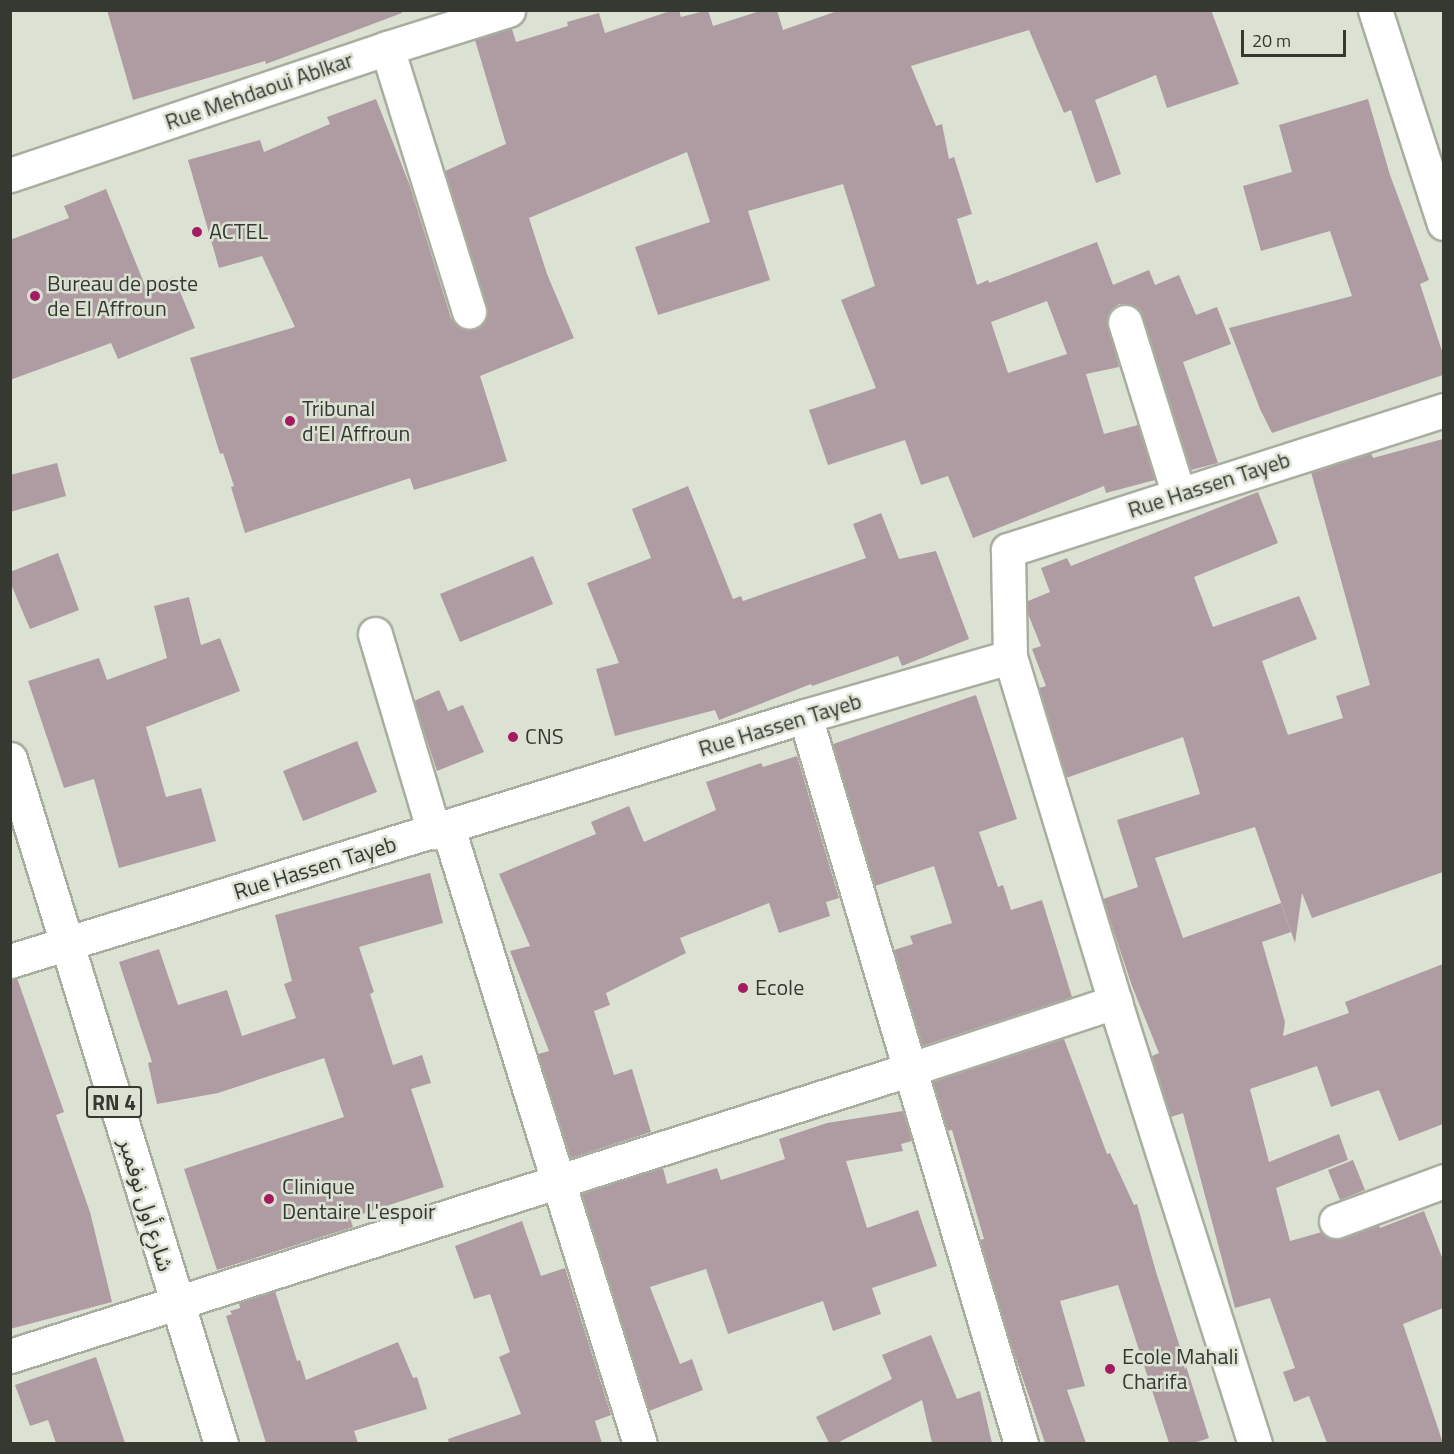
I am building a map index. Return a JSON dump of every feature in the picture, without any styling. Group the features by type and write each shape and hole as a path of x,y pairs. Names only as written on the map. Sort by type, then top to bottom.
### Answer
{"street":[{"name":"Rue Mehdaoui Ablkar","path":"10,175 387,48 508,10"},
{"path":"1375,10 1443,223"},
{"path":"387,48 469,312"},
{"path":"1125,322 1179,495"},
{"name":"Rue Hassen Tayeb","path":"10,961 805,716 1010,657 1008,550 1443,410"},
{"path":"375,634 559,1180 640,1443"},
{"path":"1010,657 1115,1002 1255,1443"},
{"path":"805,716 1021,1443"},
{"name":"شارع أول نوفمبر","path":"10,759 65,944 221,1443"},
{"path":"10,1356 911,1070 1115,1002"},
{"path":"1336,1221 1443,1181"}],"building":[{"path":"107,10 401,10 402,13 266,64 265,61 133,100"},
{"path":"673,10 679,10 681,17 708,10 713,26 763,10 777,10 783,30 840,10 1211,10 1239,84 1167,108 1156,75 1095,100 1121,174 1096,183 1071,110 1064,113 1029,30 911,66 936,126 942,124 949,159 954,157 972,214 957,219 977,285 988,280 989,283 1097,242 1113,285 1149,270 1155,285 1179,275 1196,315 1217,307 1231,344 1183,362 1218,463 1191,470 1143,316 1137,308 1129,304 1119,304 1112,309 1107,318 1119,367 1086,374 1104,434 1138,425 1155,480 1106,493 1104,486 973,538 948,476 921,485 905,440 828,465 809,410 876,388 841,300 875,286 843,184 748,211 770,280 658,315 635,247 710,222 687,152 529,218 547,274 574,338 480,376 507,461 414,490 410,478 245,533 231,487 234,486 223,453 220,454 190,358 295,327 262,256 219,268 188,160 260,140 264,152 330,124 327,117 376,99 410,186 451,318 457,326 464,330 474,330 483,324 487,316 487,306 445,171 506,144 475,40 512,29 516,42 568,26 567,22 599,13 605,33","holes":["1047,301 1067,354 1008,373 991,322"]},
{"path":"1368,99 1390,175 1429,280 1420,284 1443,354 1443,375 1272,433 1260,409 1229,328 1352,296 1330,231 1261,251 1243,186 1292,172 1279,125"},
{"path":"106,189 146,288 174,277 195,328 118,359 111,343 10,380 10,240 69,218 64,206"},
{"path":"1443,439 1443,872 1312,918 1302,893 1295,943 1255,827 1155,858 1183,938 1281,903 1291,932 1262,942 1285,1022 1283,1036 1349,1013 1345,1002 1443,964 1443,1124 1399,1141 1379,1090 1331,1107 1317,1066 1250,1089 1269,1162 1339,1134 1348,1160 1276,1188 1290,1241 1322,1232 1332,1239 1342,1239 1379,1225 1380,1228 1424,1211 1443,1260 1443,1308 1403,1324 1443,1443 1327,1443 1309,1396 1294,1402 1283,1372 1295,1368 1270,1298 1235,1308 1183,1113 1171,1117 1152,1056 1159,1053 1132,986 1103,899 1138,887 1117,820 1200,794 1183,737 1066,778 1039,688 1046,686 1032,649 1041,646 1028,614 1028,601 1050,592 1041,568 1067,558 1071,566 1258,492 1278,543 1194,577 1213,627 1299,596 1317,639 1262,661 1288,735 1343,718 1336,696 1370,685 1311,472 1371,453 1373,458"},
{"path":"57,463 66,496 10,512 10,475"},
{"path":"688,486 733,599 741,596 743,601 866,558 853,524 881,513 899,559 936,551 969,639 902,666 898,656 812,686 811,684 719,720 715,710 615,736 596,669 619,663 587,583 651,558 632,509"},
{"path":"58,553 79,610 30,629 10,582 10,572"},
{"path":"533,556 553,604 460,642 440,594"},
{"path":"189,597 201,645 220,638 240,691 146,727 166,797 201,788 216,841 119,868 94,779 64,788 28,681 99,658 107,680 167,658 154,606"},
{"path":"439,690 448,711 463,705 484,752 437,771 414,701"},
{"path":"976,695 1017,819 979,832 998,887 1003,885 1011,910 1042,900 1072,997 922,1046 894,950 913,944 910,936 952,923 934,866 875,886 833,744"},
{"path":"357,741 377,792 303,821 283,771"},
{"path":"797,756 839,898 826,902 830,916 779,933 769,903 680,938 686,953 606,993 610,1005 594,1011 614,1075 632,1069 651,1132 571,1158 538,1054 549,1051 510,951 530,946 499,874 596,834 591,822 629,806 644,842 716,810 706,782 761,763 763,767"},
{"path":"430,873 443,923 359,947 374,992 370,994 393,1065 422,1055 431,1083 411,1089 444,1187 350,1218 353,1227 217,1270 184,1169 344,1117 324,1058 218,1093 157,1104 148,1063 152,1062 119,962 159,949 178,1005 227,990 242,1036 296,1018 284,984 292,981 275,915"},
{"path":"17,978 64,1112 56,1115 90,1212 112,1302 10,1329 10,979"},
{"path":"1064,1039 1107,1154 1110,1153 1134,1205 1137,1204 1156,1272 1209,1438 1194,1443 1169,1443 1118,1285 1060,1301 1085,1386 1067,1390 1086,1443 1045,1443 1010,1341 980,1240 984,1239 952,1130 948,1131 933,1082"},
{"path":"903,1111 912,1141 901,1144 903,1151 846,1161 867,1228 918,1210 937,1266 872,1288 881,1314 833,1331 823,1301 728,1334 706,1269 650,1287 680,1364 692,1359 703,1390 649,1411 582,1194 663,1168 667,1184 717,1168 721,1180 785,1159 779,1139 827,1123"},
{"path":"1353,1160 1365,1190 1340,1200 1328,1170"},
{"path":"522,1221 541,1276 565,1268 611,1415 595,1421 602,1443 449,1443 448,1439 521,1414 499,1357 510,1352 490,1294 474,1299 455,1246"},
{"path":"275,1291 297,1361 300,1360 306,1380 398,1342 413,1378 417,1377 427,1409 354,1431 358,1443 266,1443 226,1316 232,1314 230,1311 240,1308 239,1303"},
{"path":"931,1335 957,1399 980,1391 992,1443 932,1443 922,1400 837,1443 829,1443 816,1417 892,1379 882,1355"},
{"path":"96,1357 125,1443 56,1443 48,1420 30,1426 15,1385"}],"place":[{"name":"ACTEL","path":"197,232"},
{"name":"Bureau de poste de El Affroun","path":"35,296"},
{"name":"Tribunal d'El Affroun","path":"290,421"},
{"name":"CNS","path":"513,737"},
{"name":"Ecole","path":"743,988"},
{"name":"Clinique Dentaire L'espoir","path":"269,1199"},
{"name":"Ecole Mahali Charifa","path":"1110,1369"}]}
